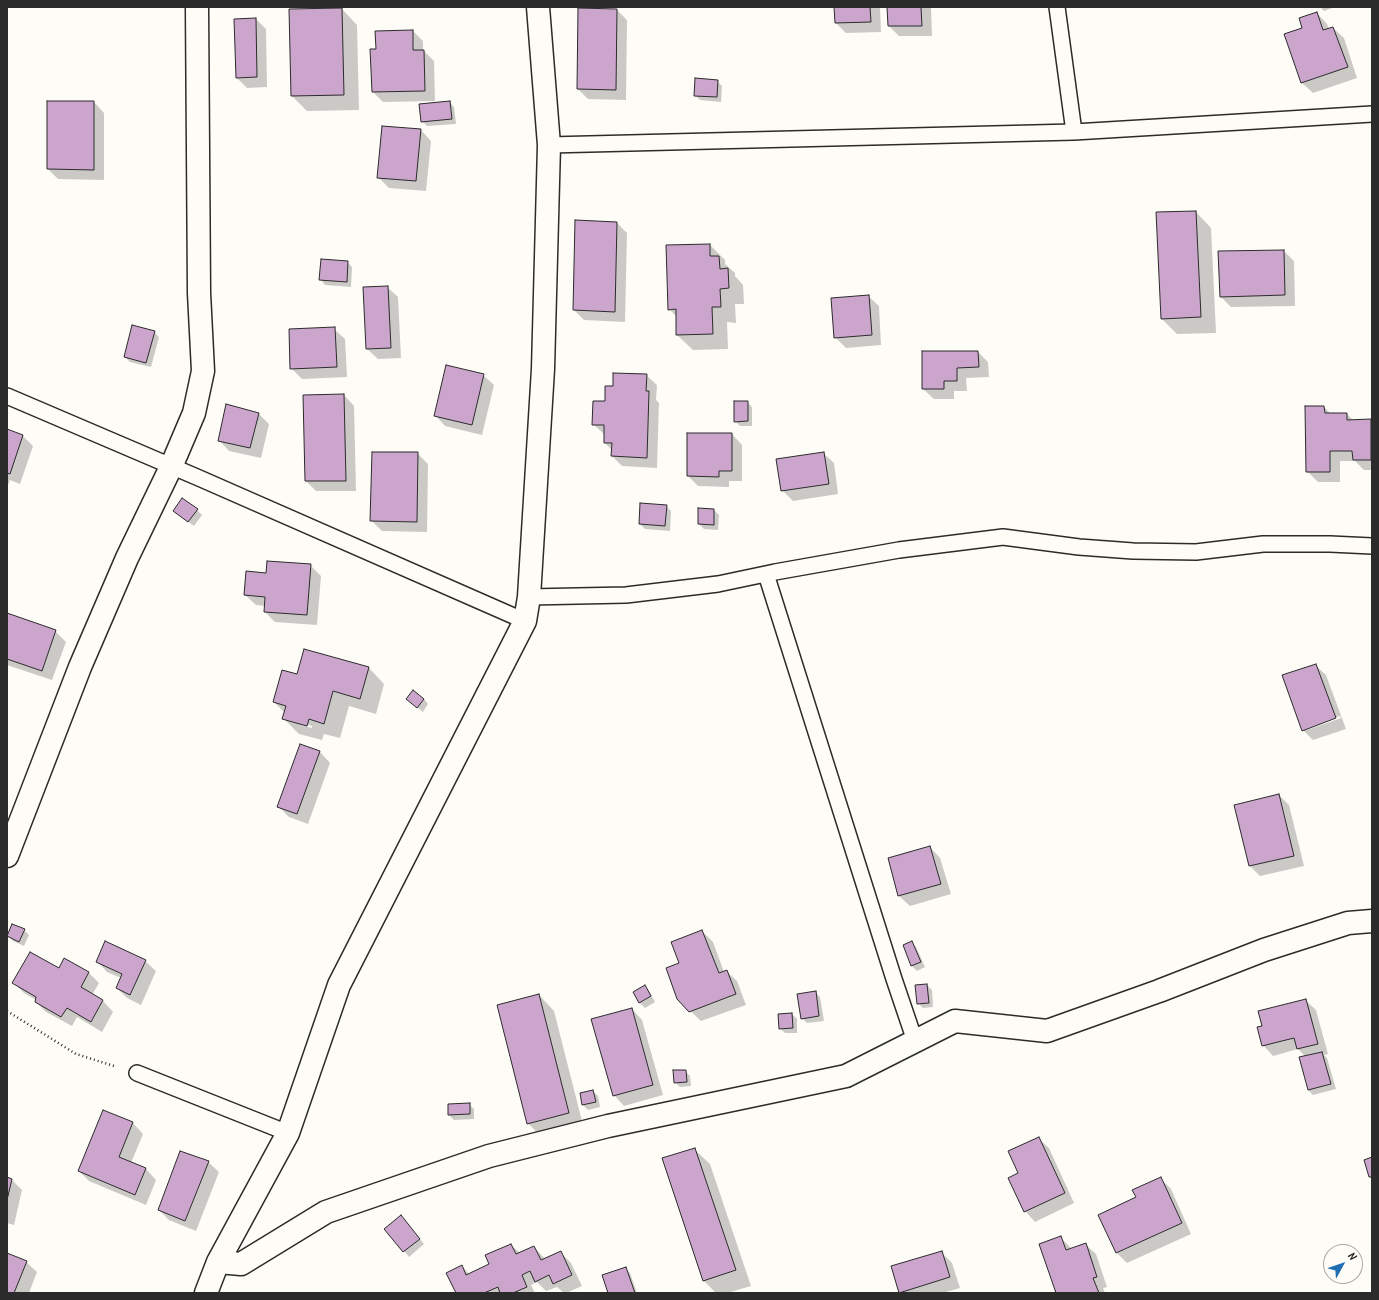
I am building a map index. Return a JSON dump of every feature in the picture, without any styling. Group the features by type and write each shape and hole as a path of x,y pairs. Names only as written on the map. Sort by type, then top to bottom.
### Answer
{"street":[{"path":"7,856 80,668 126,558 171,466 194,414 203,371 199,293 197,7"},
{"path":"206,1293 218,1262 288,1133 339,985 525,621 529,597 543,369 549,146 538,7"},
{"path":"218,1262 241,1264 326,1212 489,1156 608,1126 846,1076 955,1021 1047,1031 1159,991 1264,950 1348,923 1372,921"}],"lane":[{"path":"1057,7 1074,132"},
{"path":"549,146 1074,132 1372,114"},
{"path":"7,396 525,621"},
{"path":"529,597 626,595 718,584 899,550 1002,537 1079,547 1132,551 1196,552 1263,544 1330,544 1372,546"},
{"path":"766,574 915,1041"},
{"path":"137,1073 288,1133"}],"path":[{"path":"7,1011 76,1054 137,1073"}],"building":[{"path":"834,7 870,7 871,22 835,23"},
{"path":"887,7 921,7 922,26 888,26"},
{"path":"342,8 344,95 291,96 289,9"},
{"path":"578,8 617,9 616,90 577,89"},
{"path":"1317,12 1323,30 1333,27 1348,67 1301,83 1284,34 1302,28 1299,18"},
{"path":"256,18 257,77 236,78 234,19"},
{"path":"413,30 413,50 424,50 425,91 372,92 370,49 376,49 375,31"},
{"path":"695,78 718,80 717,97 694,96"},
{"path":"47,101 94,101 94,170 47,169"},
{"path":"450,101 452,119 421,122 419,104"},
{"path":"382,126 421,129 416,181 377,178"},
{"path":"1196,211 1201,317 1161,319 1156,212"},
{"path":"575,220 617,222 615,312 573,310"},
{"path":"710,244 710,256 719,256 720,269 728,268 729,288 720,289 721,307 712,307 713,334 676,335 676,309 668,310 666,245"},
{"path":"1284,250 1285,295 1220,297 1218,251"},
{"path":"321,259 348,261 347,282 319,280"},
{"path":"388,286 391,348 366,349 363,287"},
{"path":"869,295 872,335 834,338 831,298"},
{"path":"132,325 155,331 146,363 124,357"},
{"path":"335,327 337,367 290,369 289,329"},
{"path":"922,351 978,351 979,367 957,368 957,381 944,381 944,389 922,389"},
{"path":"446,365 484,374 472,425 434,416"},
{"path":"613,373 647,374 646,391 649,391 647,458 611,456 612,443 604,443 604,425 592,425 593,401 605,401 605,386 613,386"},
{"path":"344,394 346,481 305,481 303,395"},
{"path":"734,401 748,401 748,421 734,422"},
{"path":"226,404 259,413 250,448 218,441"},
{"path":"1305,406 1324,406 1325,413 1347,413 1347,420 1371,419 1371,460 1353,460 1352,451 1330,451 1330,472 1306,472"},
{"path":"7,429 23,435 10,474 7,473"},
{"path":"687,433 732,433 732,471 719,471 719,477 687,476"},
{"path":"372,452 418,452 417,522 370,521"},
{"path":"824,452 829,484 781,491 776,459"},
{"path":"182,498 198,509 188,522 173,511"},
{"path":"640,503 667,505 665,526 639,524"},
{"path":"698,508 714,509 714,525 698,524"},
{"path":"267,561 311,564 307,615 264,612 265,597 244,595 246,571 266,573"},
{"path":"7,613 56,630 42,671 7,659"},
{"path":"304,649 369,667 360,699 333,691 324,724 309,719 307,726 282,719 286,706 273,702 282,670 297,674"},
{"path":"1316,664 1336,718 1302,731 1282,675"},
{"path":"413,690 424,699 417,708 406,699"},
{"path":"300,744 320,751 297,814 277,807"},
{"path":"1279,794 1294,856 1249,866 1234,805"},
{"path":"930,846 941,884 898,896 888,858"},
{"path":"12,924 25,929 19,942 7,936"},
{"path":"702,930 719,973 727,970 736,994 689,1012 677,999 666,968 679,963 671,942"},
{"path":"105,941 146,960 130,995 116,988 122,974 96,962"},
{"path":"912,941 921,962 911,966 903,945"},
{"path":"30,952 59,968 64,958 89,972 81,987 103,1000 91,1022 67,1008 61,1017 35,1002 36,997 12,983"},
{"path":"927,984 929,1003 917,1004 915,985"},
{"path":"645,985 651,996 639,1003 633,992"},
{"path":"816,991 819,1016 801,1019 797,994"},
{"path":"539,994 569,1113 527,1124 497,1005"},
{"path":"1306,999 1318,1044 1297,1049 1294,1038 1262,1046 1257,1027 1262,1026 1258,1011"},
{"path":"632,1008 653,1085 613,1096 591,1019"},
{"path":"792,1013 793,1028 779,1029 778,1014"},
{"path":"1322,1052 1331,1084 1308,1090 1299,1057"},
{"path":"673,1070 686,1070 687,1082 674,1083"},
{"path":"593,1090 596,1102 582,1105 580,1093"},
{"path":"470,1103 470,1114 448,1115 448,1104"},
{"path":"103,1110 133,1122 119,1157 146,1168 135,1195 78,1171"},
{"path":"1039,1137 1065,1193 1024,1212 1008,1178 1018,1173 1008,1151"},
{"path":"695,1148 736,1270 703,1281 662,1158"},
{"path":"180,1151 209,1161 185,1221 158,1210"},
{"path":"1372,1157 1372,1177 1369,1177 1364,1160"},
{"path":"7,1177 12,1179 7,1200"},
{"path":"1161,1177 1182,1223 1116,1253 1098,1215 1136,1197 1132,1190"},
{"path":"401,1215 420,1239 403,1252 384,1229"},
{"path":"1061,1236 1066,1250 1086,1243 1097,1277 1093,1278 1099,1293 1056,1293 1039,1244"},
{"path":"511,1244 516,1254 534,1246 541,1260 561,1251 572,1275 553,1284 549,1275 535,1282 530,1271 522,1275 527,1287 513,1293 500,1293 498,1287 484,1293 456,1293 446,1273 462,1265 466,1275 489,1264 485,1255"},
{"path":"942,1251 950,1277 899,1293 891,1266"},
{"path":"7,1253 27,1261 14,1293 7,1293"},
{"path":"626,1267 635,1293 608,1293 602,1275"}]}
